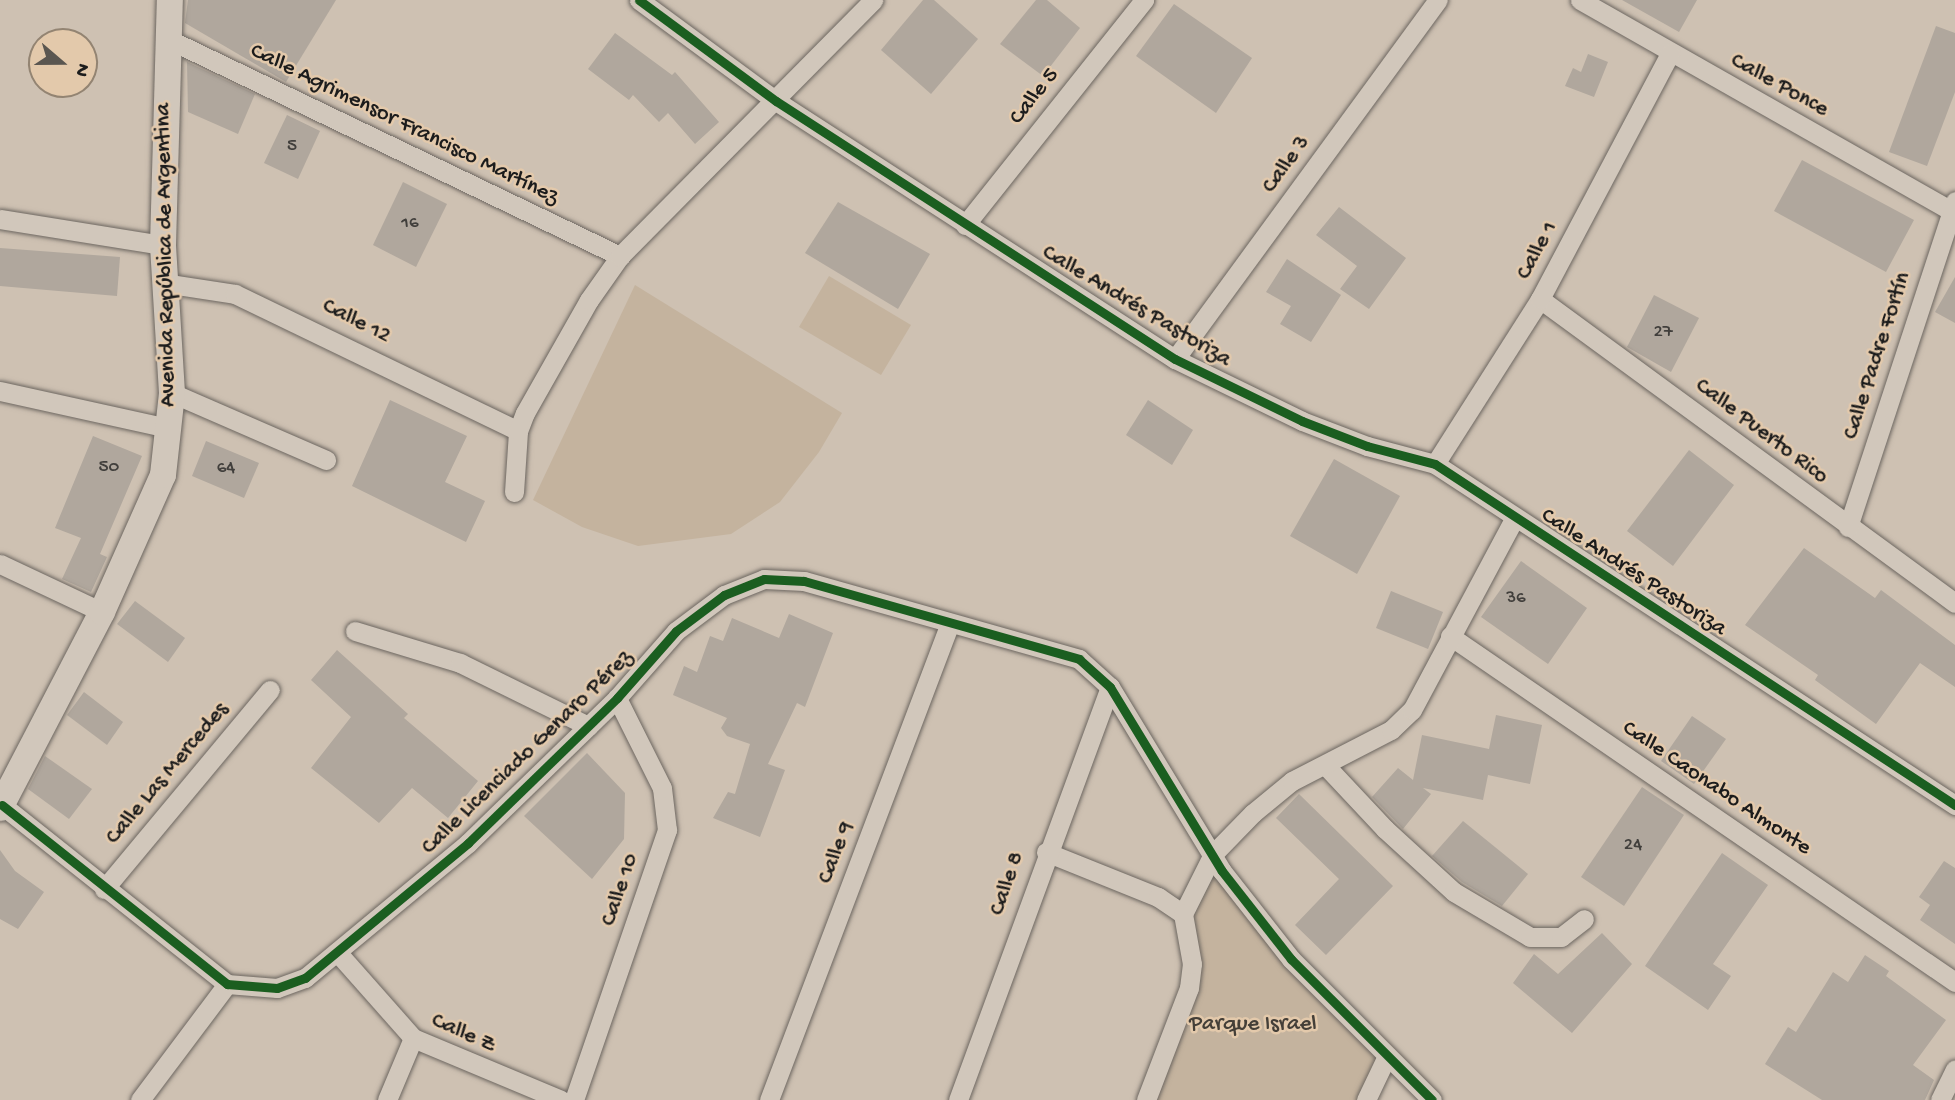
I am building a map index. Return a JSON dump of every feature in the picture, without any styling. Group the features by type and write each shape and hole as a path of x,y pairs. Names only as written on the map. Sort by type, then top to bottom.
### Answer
{"main road":[{"name":"Avenida República de Argentina","path":"1,807 102,612 163,475 172,393 163,245 166,38 170,0"}],"street":[{"name":"Calle Andrés Pastoriza","path":"639,0 776,101 1175,359 1302,421 1367,446 1435,464 1514,519 1955,805"},
{"path":"514,492 518,431 589,300 621,256 873,0"},
{"name":"Calle 5","path":"965,225 1144,0"},
{"name":"Calle 3","path":"1175,359 1438,0"},
{"name":"Calle Ponce","path":"1580,0 1670,53 1954,208"},
{"name":"Calle Agrimensor Francisco Martínez","path":"166,38 621,256"},
{"name":"Calle 1","path":"1435,464 1541,299 1670,53"},
{"name":"Calle Padre Fortín","path":"1848,527 1954,208"},
{"path":"0,219 163,245"},
{"name":"Calle 12","path":"164,283 235,294 518,431"},
{"name":"Calle Puerto Rico","path":"1541,299 1955,603"},
{"path":"0,391 169,428"},
{"path":"172,393 326,460"},
{"path":"1146,1100 1189,988 1191,953 1183,914 1213,854 1292,781 1391,730 1412,710 1514,519"},
{"path":"0,564 102,612"},
{"name":"Calle Licenciado Genaro Pérez","path":"226,984 277,988 304,978 468,843 617,698 676,631 724,596 764,579 804,581 1079,659 1110,687 1213,854 1290,959 1432,1100"},
{"name":"Calle 9","path":"769,1100 950,623"},
{"path":"355,631 460,663 588,726"},
{"name":"Calle Caonabo Almonte","path":"1450,636 1955,982"},
{"name":"Calle 8","path":"958,1100 1046,852 1110,687"},
{"name":"Calle Las Mercedes","path":"104,889 270,690"},
{"name":"Calle 10","path":"574,1100 667,830 662,788 617,698"},
{"path":"1325,765 1385,830 1454,891 1530,937 1561,937 1584,919"},
{"path":"1,807 226,984 140,1100"},
{"path":"1046,852 1158,897 1183,914"},
{"name":"Calle Z","path":"337,952 413,1038 561,1100"},
{"path":"387,1100 413,1038"},
{"path":"1366,1100 1387,1056"},
{"path":"1946,1097 1955,1069"}],"green space":[{"path":"829,276 911,325 881,375 799,327"},
{"path":"635,285 842,413 819,452 780,502 731,534 638,546 582,527 533,500"},
{"name":"Parque Israel","path":"1213,854 1387,1056 1366,1100 1146,1100 1189,988 1183,914"}],"building":[{"path":"188,0 336,0 286,82 185,23"},
{"path":"923,0 934,0 978,39 931,94 881,50"},
{"path":"1036,0 1047,0 1080,28 1043,76 1000,44"},
{"path":"1622,0 1697,0 1679,32"},
{"path":"1174,4 1252,58 1216,113 1136,56"},
{"path":"1936,26 1955,33 1955,92 1927,166 1889,152"},
{"path":"615,33 672,75 675,72 719,122 695,144 668,113 659,122 633,95 629,100 588,69"},
{"path":"1588,54 1608,62 1594,97 1565,86 1573,68 1581,72"},
{"path":"187,62 255,94 238,134 188,112"},
{"path":"287,115 320,131 298,179 264,163"},
{"path":"1802,160 1914,220 1886,272 1774,211"},
{"path":"403,182 447,204 416,267 373,245"},
{"path":"838,202 930,254 898,309 805,253"},
{"path":"1339,207 1406,258 1369,309 1340,289 1357,266 1316,235"},
{"path":"0,248 120,257 117,296 0,286"},
{"path":"1287,259 1341,295 1311,342 1280,324 1291,306 1266,292"},
{"path":"1955,277 1955,323 1935,312"},
{"path":"1654,295 1699,318 1671,372 1627,347"},
{"path":"390,400 467,436 445,482 485,501 466,542 352,486"},
{"path":"1148,400 1193,430 1172,465 1126,435"},
{"path":"93,436 142,456 100,554 107,557 91,592 62,579 81,538 55,528"},
{"path":"206,441 259,463 244,498 192,476"},
{"path":"1689,450 1734,485 1673,566 1627,531"},
{"path":"1334,459 1400,496 1357,574 1290,536"},
{"path":"1804,548 1875,598 1881,590 1955,645 1955,687 1920,663 1876,724 1815,680 1818,675 1745,625"},
{"path":"1521,561 1587,608 1548,664 1481,617"},
{"path":"1391,591 1443,612 1428,649 1376,628"},
{"path":"135,601 185,638 168,662 117,624"},
{"path":"789,614 833,633 805,707 797,703 768,764 785,770 760,837 713,818 728,792 735,794 750,744 727,736 721,728 727,718 673,695 684,666 697,672 710,636 723,641 732,618 779,638"},
{"path":"337,650 408,714 404,718 478,781 448,818 412,788 379,823 311,768 351,717 311,680"},
{"path":"84,692 123,722 107,745 67,715"},
{"path":"1496,715 1542,725 1530,784 1488,775 1483,800 1423,788 1431,794 1403,829 1372,797 1398,768 1413,780 1422,735 1489,749"},
{"path":"1692,716 1726,739 1694,784 1661,761"},
{"path":"587,753 625,793 624,839 592,879 524,816"},
{"path":"45,756 92,789 69,819 28,789"},
{"path":"1642,787 1684,815 1624,906 1581,877"},
{"path":"1299,794 1393,886 1326,955 1295,925 1339,879 1276,818"},
{"path":"1463,821 1528,874 1502,906 1462,882 1432,856"},
{"path":"0,850 15,871 44,892 18,929 0,919"},
{"path":"1722,853 1768,885 1713,964 1731,976 1708,1010 1645,966"},
{"path":"1944,861 1955,868 1955,944 1920,920 1930,905 1919,897"},
{"path":"1602,933 1632,964 1572,1033 1513,983 1534,954 1558,974"},
{"path":"1865,955 1889,971 1886,976 1946,1020 1913,1065 1934,1080 1925,1100 1822,1100 1765,1064 1788,1027 1796,1032 1833,972 1848,982"}],"cycle path":[{"path":"639,0 776,101 1175,359 1302,421 1367,446 1435,464 1955,805"},
{"path":"2,805 227,984 277,988 305,978 468,843 617,698 676,631 724,595 764,579 804,581 1079,659 1110,687 1222,871 1291,959 1432,1100"}]}
